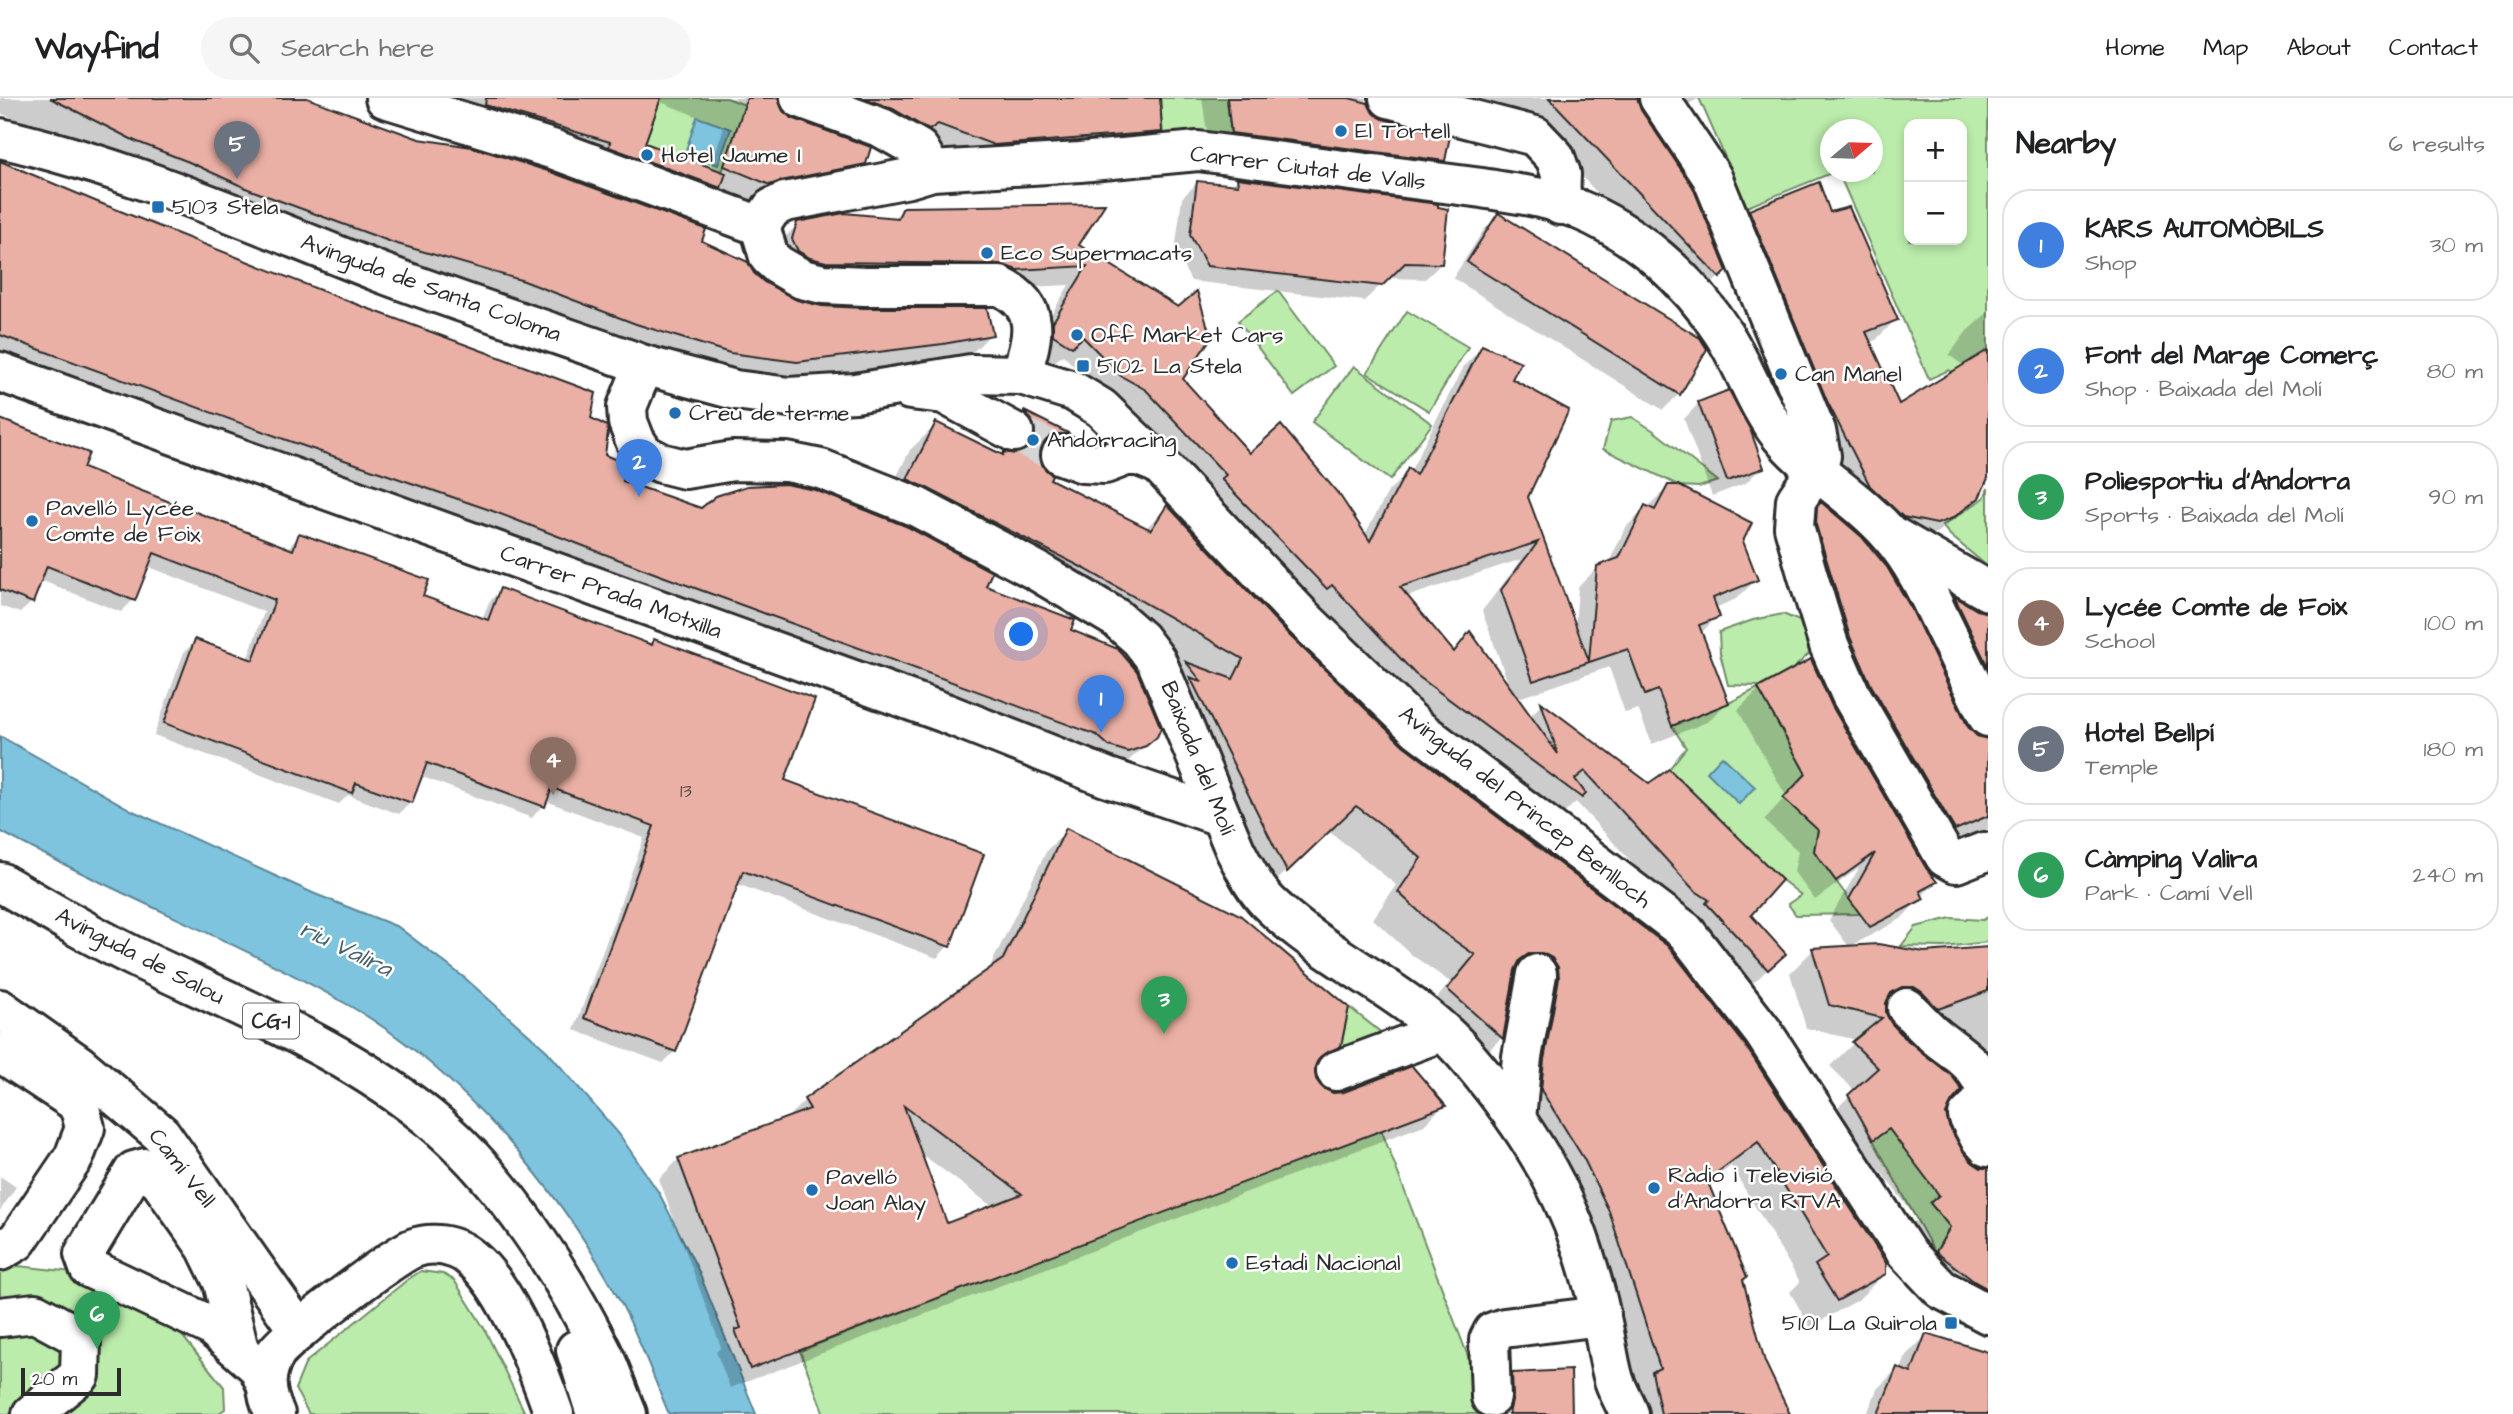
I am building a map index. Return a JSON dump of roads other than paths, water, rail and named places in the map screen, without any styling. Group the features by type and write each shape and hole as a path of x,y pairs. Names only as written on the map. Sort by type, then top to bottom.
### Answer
{"main road":[{"path":"385,98 555,150 760,226 769,257 802,279 823,284 865,286 1000,286 1016,294 1027,309 1032,329 1021,375"},
{"path":"800,98 882,128 919,149 932,171"},
{"path":"1389,98 1535,136 1555,157 1561,174 1560,205"},
{"path":"1659,98 1712,177 1816,431 1821,456 1817,470 1796,500 1794,527 1829,645 1846,683 1945,857 1956,863 1984,852"},
{"path":"0,126 83,159"},
{"name":"Avinguda de Santa Coloma","path":"0,138 83,159 139,178 397,278 644,365 735,390 789,397 855,393 869,389"},
{"name":"Carrer Ciutat de Valls","path":"760,226 772,208 785,202 909,178 932,171 1080,162 1198,151 1482,188 1527,195 1572,207 1606,222 1639,243 1698,298 1724,333 1776,429 1795,453 1890,534 1917,573 1988,717"},
{"name":"Baixada del Molí","path":"600,349 615,365 622,382 628,422 635,440 644,454 662,464 685,469 733,461 762,460 821,469 917,507 1037,570 1116,618 1140,639 1156,660 1220,816 1249,876 1271,906 1355,970 1414,1009 1441,1032 1461,1051 1534,1144 1565,1204 1583,1251 1601,1316 1618,1403"},
{"path":"627,407 644,365"},
{"name":"Carrer Prada Motxilla","path":"0,372 945,713 1106,777 1220,816"},
{"name":"Avinguda del Princep Benlloch","path":"869,389 971,374 1021,375 1073,391 1101,408 1159,464 1304,618 1418,729 1685,931 1763,1032 1906,1252 1941,1289 1988,1314"},
{"path":"869,389 944,394 1014,432"},
{"path":"1061,455 1083,463 1105,464 1126,456 1139,456 1159,464"},
{"path":"1890,534 1988,591"},
{"name":"Avinguda de Salou","path":"0,882 88,933 247,1009 342,1060 391,1091 440,1128 481,1169 558,1272 602,1352 627,1414"},
{"path":"1516,1119 1522,1057 1537,974"},
{"path":"1907,1008 1937,1038 1968,1059 1981,1077 1986,1090 1979,1105 1968,1116 1979,1137 1988,1147"},
{"name":"Camí Vell","path":"0,1009 79,1065 161,1134 271,1366"},
{"path":"1336,1071 1441,1032"},
{"path":"0,1052 76,1102 85,1128 74,1157 17,1241 0,1251"},
{"path":"145,1168 154,1173 206,1247 271,1366 211,1326 89,1268 84,1254 134,1171 145,1168"},
{"name":"Avinguda de Salou","path":"510,1205 546,1270 571,1333 596,1414"},
{"path":"271,1366 395,1258 414,1248 437,1244 457,1249 478,1264 498,1289 538,1371 554,1414"},
{"path":"0,1317 35,1313 81,1338 80,1375 32,1414"},
{"path":"1491,1397 1489,1340 1493,1332 1504,1328 1601,1316"}],"water":[{"path":"697,117 731,129 718,165 685,153"},
{"name":"riu Valira","path":"0,736 133,811 315,894 398,927 466,979 547,1051 619,1134 659,1193 698,1270 756,1414 669,1414 623,1307 599,1265 540,1179 470,1100 431,1064 391,1033 307,982 0,831"},
{"path":"1722,756 1755,787 1739,804 1707,772"}],"tunnel":[{"path":"1014,432 1061,455"}],"place":[{"name":"El Tortell","path":"1341,131"},
{"name":"Hotel Jaume I","path":"647,155"},
{"name":"Hotel Bellpí","path":"237,179"},
{"name":"5103 Stela","path":"158,207"},
{"name":"Eco Supermacats","path":"987,253"},
{"name":"Off Market Cars","path":"1077,335"},
{"name":"5102 La Stela","path":"1083,366"},
{"name":"Can Manel","path":"1781,374"},
{"name":"Creu de terme","path":"675,413"},
{"name":"Andorracing","path":"1033,440"},
{"name":"Font del Marge Comerç","path":"639,497"},
{"name":"Pavelló Lycée Comte de Foix","path":"32,521"},
{"name":"KARS AUTOMÒBILS","path":"1101,733"},
{"name":"Lycée Comte de Foix","path":"553,795"},
{"name":"Poliesportiu d'Andorra","path":"1164,1034"},
{"name":"Ràdio i Televisió d'Andorra RTVA","path":"1654,1188"},
{"name":"Pavelló Joan Alay","path":"812,1190"},
{"name":"Estadi Nacional","path":"1232,1263"},
{"name":"5101 La Quirola","path":"1951,1323"},
{"name":"Càmping Valira","path":"97,1349"}]}
